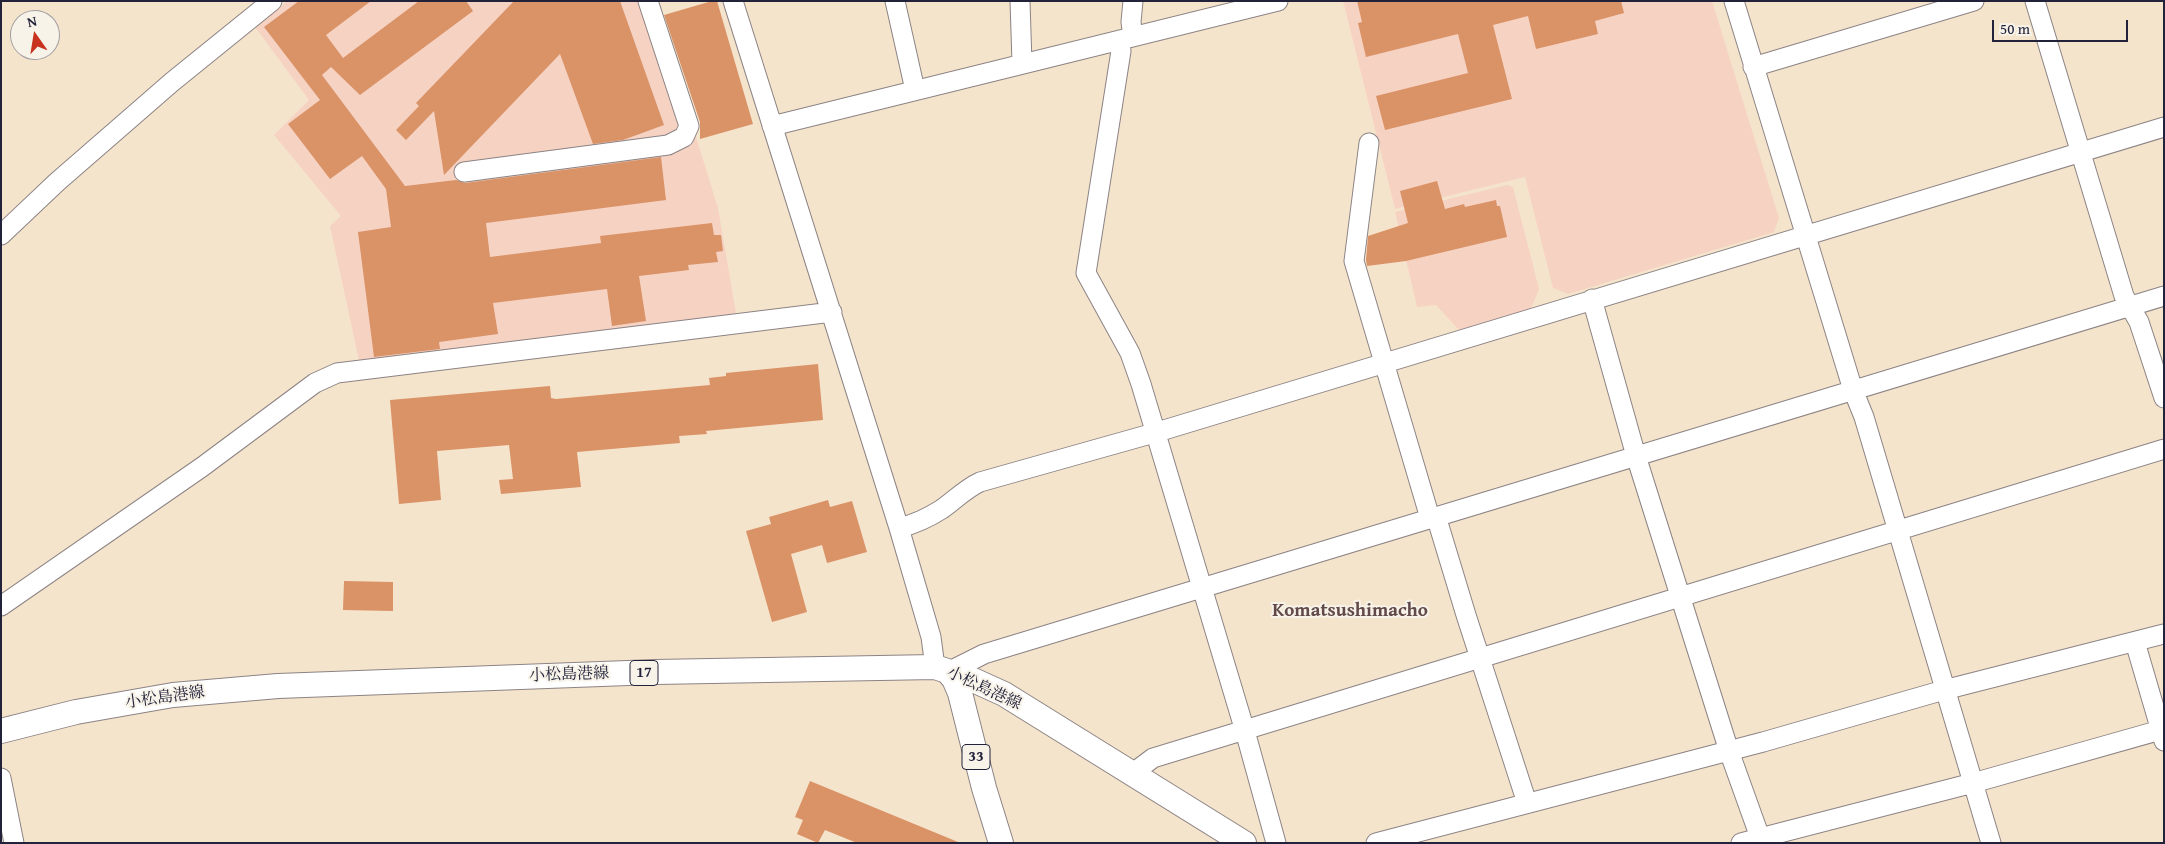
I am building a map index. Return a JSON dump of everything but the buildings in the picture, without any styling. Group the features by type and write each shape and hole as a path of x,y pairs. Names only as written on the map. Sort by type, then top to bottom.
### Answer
{"main road":[{"name":"小松島港線","path":"1,731 76,712 173,695 278,686 655,672 942,669 1004,694 1244,843"},
{"name":"33","path":"942,669 954,679 960,693 984,788 1001,843"}],"street":[{"path":"1,234 57,182 172,82 272,1"},
{"path":"464,172 668,145 684,137 689,126 648,1"},
{"path":"733,1 832,312 942,669 984,654 2164,296"},
{"path":"896,1 915,90"},
{"path":"1020,1 1022,63"},
{"path":"1133,1 1131,22 1121,51 1086,273 1130,353 1245,731 1276,843"},
{"path":"772,126 1278,1"},
{"path":"1734,1 1853,390 1864,417 1991,843"},
{"path":"1754,67 1974,1"},
{"path":"2034,1 2124,296 2131,305 2139,322 2164,398"},
{"path":"899,528 920,522 944,508 965,489 980,482 1154,433 2164,127"},
{"path":"1369,143 1353,254 1383,363 1527,803"},
{"path":"1592,299 1636,456 1729,752 1761,840"},
{"path":"1,606 202,467 315,383 337,373 832,312"},
{"path":"1133,773 1153,758 1480,660 2164,449"},
{"path":"1376,843 1729,752 1944,690 2164,634"},
{"path":"1742,843 1761,840 2162,733 2135,642"},
{"path":"1,778 14,843"}],"shaded area":[{"path":"287,1 654,1 718,208 737,319 360,365 330,226 341,216 274,135 309,100 255,27"},
{"path":"1343,1 1712,1 1779,218 1774,232 1568,294 1553,288 1525,177 1395,209"},
{"path":"1507,185 1513,187 1539,289 1531,308 1459,330 1436,305 1417,307 1395,212"}],"district":[{"name":"Komatsushimacho","path":"1350,611"}]}
